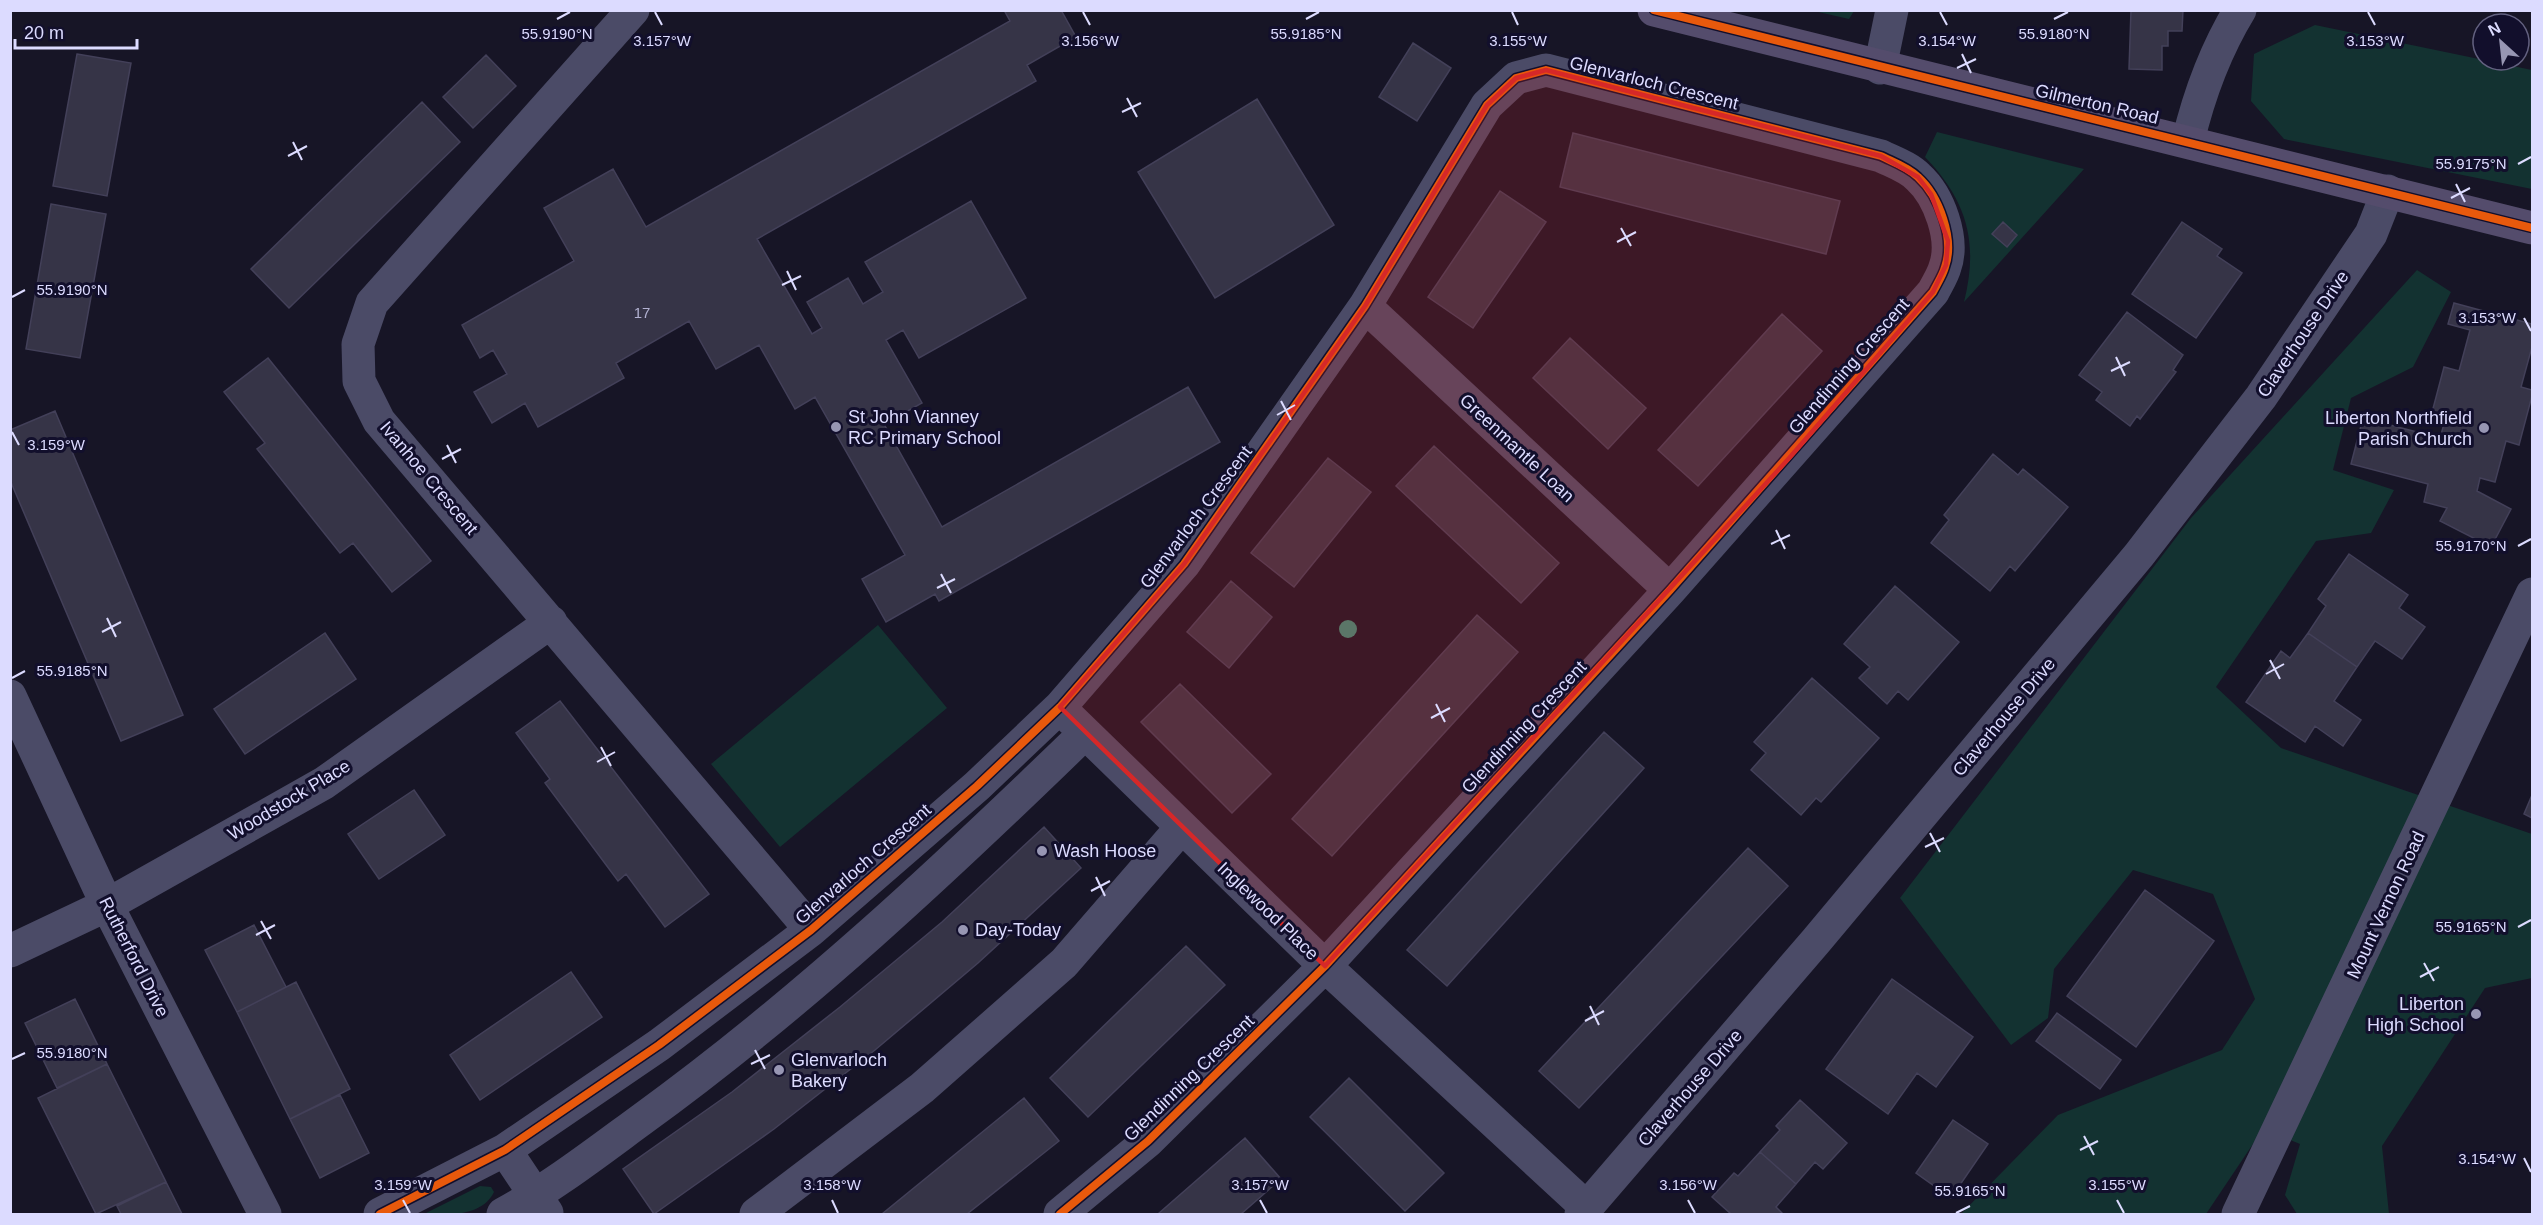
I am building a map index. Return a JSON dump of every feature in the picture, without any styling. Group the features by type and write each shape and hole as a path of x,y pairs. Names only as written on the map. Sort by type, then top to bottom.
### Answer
{"main road":[{"name":"Gilmerton Road","path":"1654,10 1880,68 2188,141 2532,228"}],"street":[{"name":"Ivanhoe Crescent","path":"633,10 372,303 358,344 359,381 379,421 811,930"},
{"path":"1880,68 1892,10"},
{"path":"2188,141 2196,105 2224,36 2240,10"},
{"name":"Glenvarloch Crescent","path":"380,1215 505,1150 659,1045 811,930 977,786 1060,707 1184,564 1365,306 1487,105 1516,78 1546,70 1881,156 1918,177 1931,194 1943,220"},
{"name":"Claverhouse Drive","path":"1584,1211 1816,941 2139,555 2261,397 2371,234 2388,191"},
{"name":"Glendinning Crescent","path":"1060,1215 1148,1141 1325,966 1670,590 1933,292 1946,265 1948,242 1943,220"},
{"name":"Greenmantle Loan","path":"1365,306 1670,590"},
{"name":"Mount Vernon Road","path":"2244,1213 2532,594"},
{"name":"Woodstock Place","path":"10,951 107,905 324,783 551,622"},
{"name":"Rutherford Drive","path":"10,696 107,905 265,1215"},
{"name":"Inglewood Place","path":"1060,707 1181,828 1584,1211"},
{"path":"503,1215 542,1205 837,966 1084,733"},
{"path":"756,1215 922,1088 1064,963 1181,828"},
{"path":"505,1150 542,1205"}],"highlighted area":[{"path":"1546,70 1881,156 1918,177 1931,194 1948,241 1946,265 1933,292 1791,456 1325,966 1060,707 1184,564 1365,306 1487,105 1516,78"}],"green space":[{"path":"1814,11 1854,11 1849,19"},
{"path":"2315,25 2471,57 2471,72 2531,72 2532,70 2532,189 2284,139 2251,101 2254,54"},
{"path":"1937,132 2084,169 1964,302 1970,260 1966,224 1951,190 1925,157"},
{"path":"2417,270 2451,292 2413,367 2351,398 2333,470 2394,490 2371,533 2316,541 2216,687 2281,748 2532,834 2532,978 2485,988 2382,1146 2389,1214 2297,1214 2285,1195 2300,1144 2263,1129 2206,1214 1961,1214 2058,1115 2222,1050 2255,999 2213,894 2133,870 2054,969 2048,1018 2011,1045 1900,898 2191,518"},
{"path":"878,625 947,708 780,847 711,764"},
{"path":"480,1186 491,1187 494,1192 481,1206 473,1210 463,1213 424,1214"}],"building":[{"path":"1004,10 1061,10 1076,37 1027,65 1036,81 757,239 812,334 822,328 807,302 848,278 863,304 883,292 865,262 971,201 1026,298 919,358 903,330 886,340 922,403 884,424 942,527 1188,387 1220,442 939,601 935,594 886,622 862,579 905,555 815,397 795,409 759,345 716,369 689,321 616,363 624,378 538,427 525,403 492,423 474,392 507,374 493,350 480,358 462,325 574,261 544,208 613,169 646,227 1010,21"},
{"path":"2131,10 2183,10 2182,31 2168,31 2168,46 2162,46 2162,70 2129,69"},
{"path":"1413,43 1451,68 1417,121 1379,97"},
{"path":"77,54 131,63 107,196 53,186"},
{"path":"486,55 516,86 473,128 443,97"},
{"path":"1257,99 1334,225 1215,298 1138,172"},
{"path":"422,102 460,142 289,308 251,269"},
{"path":"1573,133 1840,201 1826,254 1560,187"},
{"path":"1500,191 1546,222 1473,328 1428,297"},
{"path":"51,204 106,214 80,358 26,349"},
{"path":"2003,222 2017,235 2007,247 1992,234"},
{"path":"2182,222 2222,249 2217,256 2242,273 2196,338 2132,294"},
{"name":"Liberton Northfield Parish Church","path":"2454,303 2532,324 2532,347 2521,387 2532,390 2532,396 2519,445 2506,441 2495,482 2480,478 2477,491 2511,509 2491,547 2440,521 2447,508 2424,502 2428,484 2351,464 2363,418 2440,438 2444,424 2430,420 2444,367 2459,371 2470,330 2448,324"},
{"path":"2127,312 2183,355 2173,370 2176,372 2140,419 2137,416 2130,426 2096,400 2102,392 2079,375"},
{"path":"1782,314 1822,351 1698,486 1658,450"},
{"path":"1570,338 1646,408 1608,449 1533,378"},
{"path":"268,358 431,561 392,592 353,543 340,553 257,449 265,443 224,392"},
{"path":"55,411 183,715 121,741 10,480 10,430"},
{"path":"1434,446 1559,563 1521,603 1396,486"},
{"path":"1993,454 2018,475 2023,469 2068,507 2015,571 2010,566 1990,591 1931,543 1949,520 1944,515"},
{"path":"1328,458 1371,492 1294,587 1251,553"},
{"path":"2349,554 2408,595 2399,608 2425,627 2402,659 2375,641 2357,667 2308,633 2326,606 2318,599"},
{"path":"1231,581 1272,617 1229,668 1187,632"},
{"path":"1895,586 1959,642 1908,700 1898,691 1887,704 1859,678 1870,667 1844,644"},
{"path":"1477,615 1518,652 1332,856 1292,819"},
{"path":"325,633 356,679 245,754 214,709"},
{"path":"2308,633 2357,667 2334,701 2361,720 2343,746 2315,726 2305,742 2246,702 2281,651 2290,658"},
{"path":"1812,678 1879,738 1821,802 1816,798 1801,815 1751,770 1766,753 1754,742"},
{"path":"1180,684 1271,774 1232,813 1141,722"},
{"path":"560,701 709,894 665,927 626,874 618,881 545,783 550,779 516,733"},
{"path":"1604,732 1644,768 1447,986 1407,950"},
{"path":"414,790 445,835 379,879 348,834"},
{"path":"2532,795 2532,818 2524,814"},
{"path":"1044,827 1081,868 978,963 875,1050 774,1129 654,1214 623,1169 732,1092 840,1007 942,922"},
{"path":"1748,848 1788,886 1579,1108 1539,1071"},
{"path":"2145,890 2214,941 2136,1047 2067,996"},
{"path":"254,925 286,987 237,1012 205,950"},
{"path":"1186,946 1225,985 1088,1117 1050,1078"},
{"path":"571,972 602,1017 480,1100 450,1055"},
{"path":"1892,979 1973,1037 1936,1087 1917,1073 1888,1114 1826,1069"},
{"path":"296,982 350,1089 290,1119 237,1012"},
{"path":"75,999 107,1064 57,1088 25,1023"},
{"path":"2057,1013 2121,1060 2100,1089 2036,1041"},
{"path":"107,1064 166,1182 96,1214 38,1098"},
{"path":"1349,1078 1444,1173 1405,1211 1310,1117"},
{"path":"340,1095 369,1153 320,1178 290,1119"},
{"path":"1024,1098 1059,1141 967,1214 882,1214"},
{"path":"1800,1100 1847,1143 1823,1169 1815,1162 1796,1184 1760,1152 1780,1130 1776,1126"},
{"path":"1953,1120 1988,1144 1951,1198 1916,1173"},
{"path":"1245,1138 1281,1179 1241,1214 1158,1214"},
{"path":"1760,1152 1796,1184 1776,1207 1782,1213 1780,1214 1731,1214 1712,1197 1734,1173 1738,1176"},
{"path":"166,1182 182,1214 121,1214 117,1206"}],"cycle path":[{"path":"1654,10 2532,228"},
{"path":"380,1214 505,1150 659,1045 811,930 977,786 1060,707 1184,564 1365,306 1487,105 1516,78 1546,70 1881,156 1914,173 1932,195 1946,231 1948,256 1943,273 1933,292 1670,590 1325,966 1148,1141 1060,1214"}],"place":[{"name":"St John Vianney RC Primary School","path":"836,427"},
{"name":"Liberton Northfield Parish Church","path":"2484,428"},
{"name":"Wash Hoose","path":"1042,851"},
{"name":"Day-Today","path":"963,930"},
{"name":"Liberton High School","path":"2476,1014"},
{"name":"Glenvarloch Bakery","path":"779,1070"}]}
